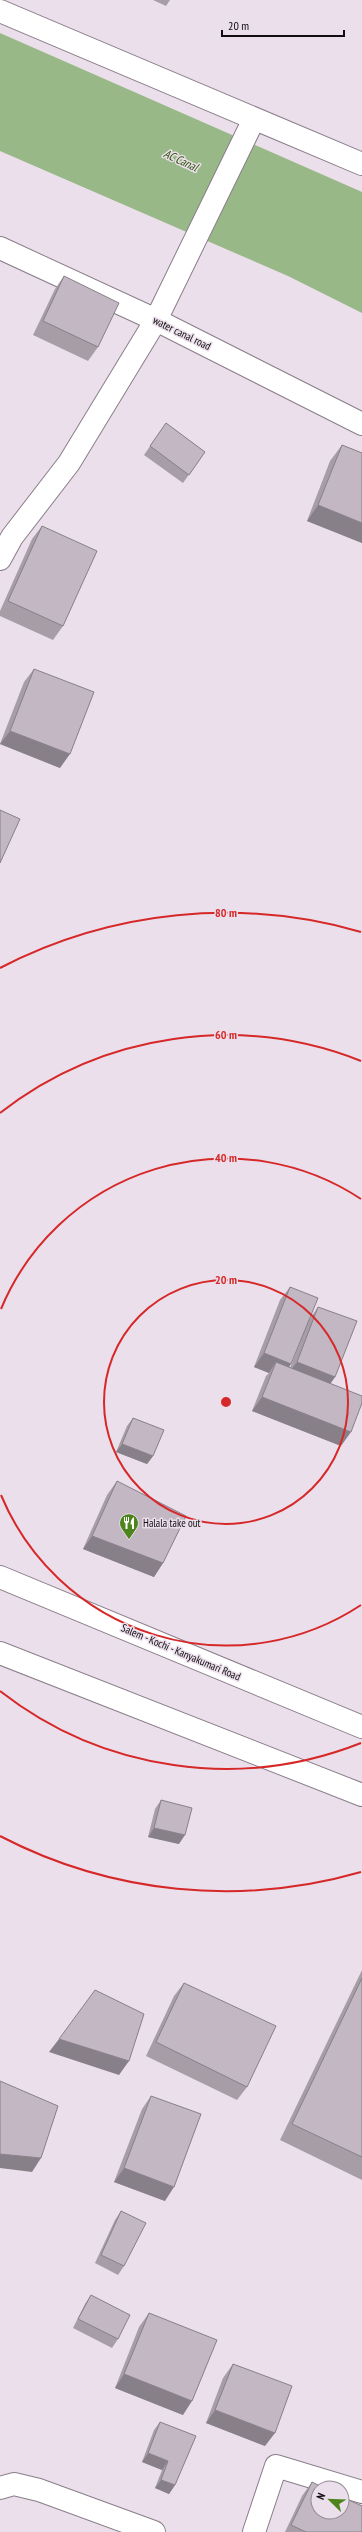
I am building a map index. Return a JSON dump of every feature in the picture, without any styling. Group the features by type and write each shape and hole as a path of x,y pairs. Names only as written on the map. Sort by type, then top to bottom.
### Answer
{"main road":[{"path":"0,11 362,164"},
{"path":"0,559 12,537 69,462 156,320 254,119"},
{"name":"water canal road","path":"0,248 156,320 362,424"},
{"name":"Salem - Kochi - Kanyakumari Road","path":"0,1577 362,1727"},
{"path":"0,1653 362,1795"},
{"path":"254,2532 276,2466 362,2492"},
{"path":"0,2488 14,2484 39,2490 154,2532"}],"water":[{"name":"AC Canal","path":"0,33 362,192 362,313 288,276 0,151"}],"building":[{"path":"64,276 119,303 98,347 43,321"},
{"path":"166,423 205,452 189,475 150,446"},
{"path":"342,445 362,453 362,523 318,505"},
{"path":"42,526 97,551 63,626 8,601"},
{"path":"34,669 94,692 70,754 10,731"},
{"path":"0,810 20,819 0,863"},
{"path":"290,1287 318,1298 291,1364 264,1353"},
{"path":"318,1307 357,1321 335,1377 297,1362"},
{"path":"276,1362 362,1396 362,1403 351,1432 262,1397"},
{"path":"133,1418 164,1430 153,1456 122,1444"},
{"name":"Halala take out","path":"117,1481 186,1516 163,1563 92,1536"},
{"path":"161,1800 192,1808 185,1835 154,1828"},
{"path":"362,1978 362,2157 292,2124"},
{"path":"184,1983 276,2026 247,2087 156,2042"},
{"path":"95,1990 144,2014 129,2061 59,2039"},
{"path":"0,2081 58,2106 41,2158 0,2154"},
{"path":"151,2096 201,2114 174,2187 124,2168"},
{"path":"121,2211 146,2223 124,2266 101,2255"},
{"path":"91,2295 130,2315 118,2339 78,2319"},
{"path":"149,2313 217,2340 192,2401 124,2374"},
{"path":"233,2364 292,2386 275,2433 215,2410"},
{"path":"160,2422 196,2436 175,2485 161,2480 168,2461 148,2453"},
{"path":"310,2486 310,2520 350,2520 350,2501 362,2506 362,2532 306,2532 291,2525"}],"place":[{"name":"Halala take out","path":"129,1540"}]}
